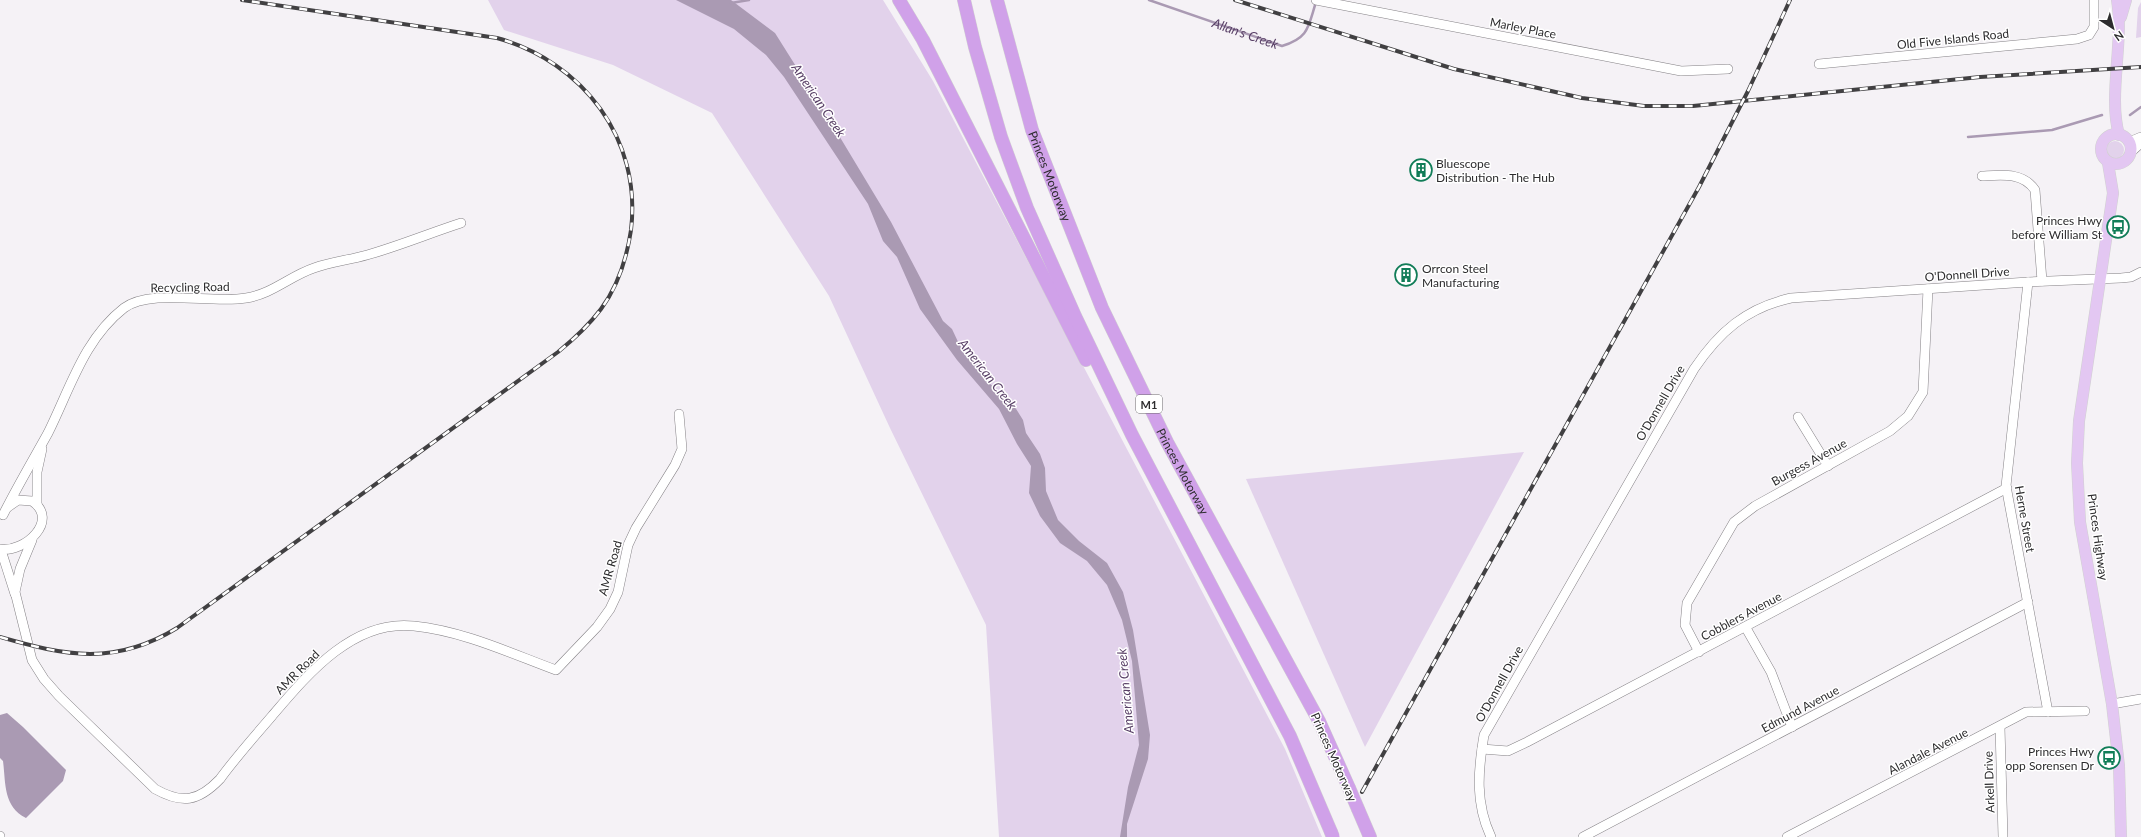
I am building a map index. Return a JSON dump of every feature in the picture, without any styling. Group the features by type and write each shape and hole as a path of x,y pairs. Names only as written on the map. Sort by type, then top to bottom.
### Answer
{"highway":[{"path":"899,0 923,40 1089,364 1132,435"},
{"name":"M1","path":"964,0 975,47 999,129 1027,208 1075,316 1132,435 1290,736 1332,834"},
{"name":"Princes Motorway","path":"998,0 1032,130 1102,308 1167,442 1319,721 1370,837"}],"main road":[{"path":"2114,135 2120,20 2117,0"},
{"path":"2120,20 2126,0"},
{"path":"2114,135 2130,147 2128,158 2123,163 2116,165 2108,163 2101,154 2100,147 2104,140 2114,135"},
{"name":"Princes Highway","path":"2108,163 2112,193"},
{"name":"Princes Highway","path":"2121,837 2119,766 2112,704 2080,522 2077,463 2079,422 2112,193 2123,163"}],"street":[{"name":"Marley Place","path":"1316,0 1681,71 1728,69"},
{"name":"Old Five Islands Road","path":"1819,64 2077,39 2089,35 2094,27 2094,0"},
{"path":"2130,147 2141,137"},
{"path":"2130,147 2141,143"},
{"path":"1982,176 2021,178 2030,182 2035,190 2042,281"},
{"name":"Recycling Road","path":"1,517 48,433 76,370 86,352 107,324 132,303 153,299 231,299 255,297 275,289 313,268 368,255 461,223"},
{"name":"O'Donnell Drive","path":"1491,837 1483,822 1478,784 1484,735 1491,720 1694,369 1717,338 1738,321 1775,302 1791,298 2042,281 2121,278 2132,277 2141,272"},
{"name":"Herne Street","path":"2028,282 2007,488 2048,712"},
{"name":"Burgess Avenue","path":"1699,652 1685,625 1687,603 1734,522 1754,506 1890,432 1908,416 1923,392 1928,289"},
{"name":"AMR Road","path":"0,550 16,597 32,660 50,687 155,788 170,797 195,798 208,790 220,779 302,680 320,663 338,650 370,633 397,626 414,626 471,638 556,670 597,627 610,609 618,592 628,545 636,528 682,449 679,414"},
{"path":"1798,417 1828,466"},
{"name":"AMR Road","path":"16,597 16,587 20,569 41,523 41,514 37,504 37,472 48,433"},
{"name":"Cobblers Avenue","path":"1482,749 1508,751 1527,742 1746,628 2007,488"},
{"path":"1,517 9,506 18,500 29,500 37,504"},
{"path":"0,550 17,547 32,540"},
{"name":"Edmund Avenue","path":"1584,837 2028,602"},
{"path":"1746,628 1771,672 1792,727"},
{"path":"2112,704 2141,699"},
{"name":"Alandale Avenue","path":"1787,837 2000,727 2026,712 2085,711"},
{"name":"Arkell Drive","path":"2000,727 2003,837"}],"shaded area":[{"path":"488,0 883,0 933,81 1285,749 1322,837 999,837 986,625 890,428 829,296 712,113 613,65 504,30"},
{"path":"676,0 731,0 775,33 891,222 943,321 952,329 960,346 975,357 989,383 1013,404 1023,420 1026,433 1040,454 1045,468 1046,491 1058,520 1079,541 1107,563 1123,592 1133,630 1150,735 1148,759 1127,824 1127,837 1120,837 1128,787 1139,745 1132,661 1122,620 1107,585 1087,561 1060,543 1040,516 1029,493 1031,466 1017,444 999,409 957,360 920,309 897,257 883,241 868,204 784,77 766,55 734,29"},
{"path":"2141,2 2141,37 2136,38 2138,8"},
{"path":"2111,141 2119,141 2124,146 2122,157 2119,159 2111,159 2106,154 2106,146"},
{"path":"1524,452 1365,747 1246,479"},
{"path":"7,713 66,770 63,781 26,818 13,807 9,801 3,761 0,758 0,715"}],"waterway":[{"name":"Allan's Creek","path":"731,3 749,0"},
{"name":"Allan's Creek","path":"1149,0 1282,46 1291,43 1303,35 1309,25 1316,2"},
{"path":"2130,115 2141,107"},
{"path":"1968,137 2052,130 2102,115"}],"railway":[{"path":"0,637 24,644 69,653 111,653 132,648 154,640 177,628 558,352 581,332 601,309 612,291 621,271 631,230 632,197 627,165 616,136 600,109 580,85 556,65 528,49 497,38 242,0"},
{"path":"1235,0 1454,69 1582,98 1644,106 1693,106 1980,77 2141,67"},
{"path":"1362,792 1699,187 1748,91 1790,0"}],"place":[{"name":"Bluescope Distribution - The Hub","path":"1421,170"},
{"name":"Princes Hwy before William St","path":"2118,227"},
{"name":"Orrcon Steel Manufacturing","path":"1406,275"},
{"name":"Princes Hwy opp Sorensen Dr","path":"2109,758"}],"water label":[{"name":"American Creek","path":"819,100"},
{"name":"American Creek","path":"988,374"},
{"name":"American Creek","path":"1125,691"}]}
